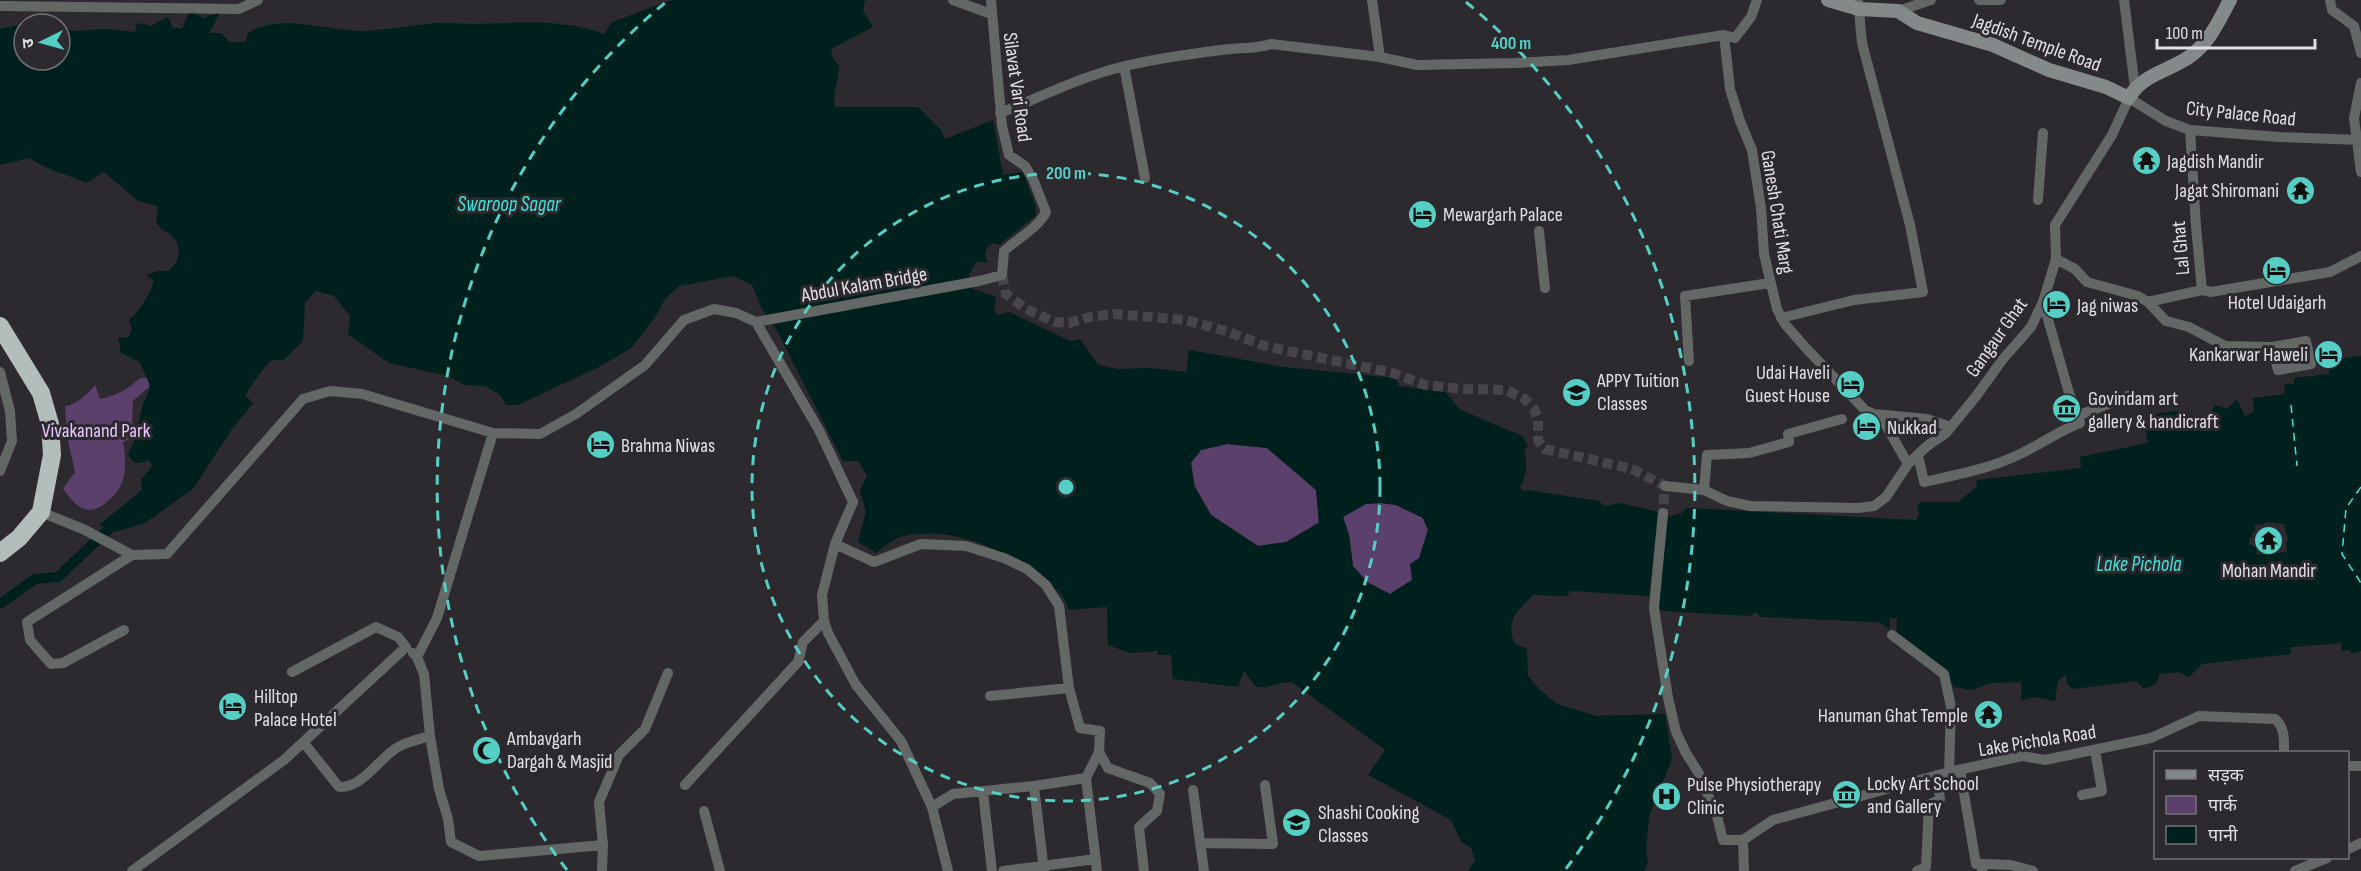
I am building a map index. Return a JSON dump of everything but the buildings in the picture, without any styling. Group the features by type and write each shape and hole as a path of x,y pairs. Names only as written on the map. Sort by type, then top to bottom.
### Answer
{"highway":[{"path":"0,326 41,393 50,424 52,455 41,512 19,537 0,553"}],"main road":[{"name":"Jagdish Temple Road","path":"1828,0 1898,12 1917,23 1993,45 2049,70 2132,93"},
{"path":"2132,93 2145,80 2197,51 2212,33 2230,0"}],"street":[{"path":"0,6 239,9 258,0"},
{"path":"953,0 990,14"},
{"name":"Silavat Vari Road","path":"991,0 990,14 1000,113 1010,155 1025,166 1029,172 1046,212 1041,223 1020,236 1004,251 1002,275"},
{"path":"1372,0 1380,57"},
{"path":"1000,113 1124,66 1235,48 1258,48 1271,44 1380,57 1417,65 1568,60 1724,35 1735,38 1751,16 1757,0"},
{"path":"1898,12 1930,0"},
{"path":"1979,0 2001,0"},
{"path":"2124,0 2132,93"},
{"path":"2330,0 2332,10 2358,26 2361,53"},
{"path":"1781,318 1854,300 1923,292 1910,225 1862,43 1858,5"},
{"name":"Ganesh Chati Marg","path":"1724,35 1730,89 1752,150 1761,208 1764,254 1781,318 1855,402 1865,410 1877,414"},
{"path":"1124,66 1145,178"},
{"path":"2361,82 2354,118 2361,172"},
{"name":"City Palace Road","path":"2132,93 2166,122 2190,130 2358,140"},
{"name":"Gangaur Ghat","path":"1665,486 1704,490 1734,503 1750,506 1868,508 1886,497 1908,465 1951,427 2003,359 2031,327 2043,302 2056,259 2055,225 2112,135 2132,93"},
{"name":"Lal Ghat","path":"2190,130 2202,290"},
{"path":"2038,200 2043,133"},
{"path":"1539,231 1545,288"},
{"name":"Lal Ghat","path":"2148,302 2202,290 2211,292 2330,272 2361,256"},
{"path":"2056,259 2075,269 2087,282 2130,292 2148,302 2166,321 2189,327 2224,346 2272,347"},
{"name":"Abdul Kalam Bridge","path":"756,322 1002,275"},
{"path":"1689,361 1685,296 1770,283"},
{"path":"2043,302 2079,419"},
{"path":"41,512 83,529 132,555 167,554 303,399 330,391 362,394 493,433 540,434 576,414 645,365 684,320 714,309 736,313 756,322 819,430 853,502 835,544 822,595 824,621 856,685 901,741 932,807 948,871"},
{"path":"0,372 10,411 12,441 0,471"},
{"path":"1918,455 1924,482 1997,464 2018,456 2079,419 2131,395"},
{"path":"1877,414 1927,419 1951,427"},
{"path":"1877,414 1908,465"},
{"path":"1704,490 1707,455 1749,453 1789,442 1788,434 1842,419"},
{"path":"417,657 437,618 493,433"},
{"path":"1663,513 1654,614 1676,732 1698,772 1717,816 1723,840 1743,840 1744,871"},
{"path":"835,544 874,562 921,544 966,546 1027,568 1046,585 1059,606 1069,688 1080,728 1100,731 1099,752 1086,777 1098,871"},
{"path":"124,630 63,663 51,664 30,639 27,622 132,555"},
{"path":"685,784 798,662 803,642 824,621"},
{"path":"292,672 376,627 398,637 417,657 424,674 430,736 451,842 479,856 603,845"},
{"path":"1892,635 1944,674 1951,707 1954,771 1976,864 1982,868 2011,865 2033,871"},
{"path":"132,871 284,760 406,647"},
{"path":"602,871 603,845 599,802 620,755 645,729 668,673"},
{"path":"990,696 1069,688"},
{"name":"Lake Pichola Road","path":"1743,840 1773,820 1954,771 2022,756 2045,760 2151,738 2199,716 2275,719 2280,723 2283,732 2284,751"},
{"path":"304,743 339,787 347,788 371,771 397,747 430,736"},
{"path":"2082,795 2102,791 2095,750"},
{"path":"1099,752 1108,768 1150,783 1160,794 1157,811 1139,827 1144,871"},
{"path":"1917,871 1926,867 1929,805 1940,799 1937,776"},
{"path":"932,807 953,795 1034,786 1086,777"},
{"path":"1200,843 1273,844 1265,785"},
{"path":"1034,786 1044,869"},
{"path":"1193,790 1203,871"},
{"path":"983,792 992,871"},
{"path":"704,811 720,871"},
{"path":"1003,871 1044,869 1096,858"},
{"path":"2295,871 2325,859"}],"green space":[{"name":"Vivakanand Park","path":"140,378 147,378 150,386 133,401 132,423 136,432 134,437 123,442 125,466 122,484 102,506 89,510 84,509 78,506 63,489 75,472 67,436 65,406 82,398 95,385 100,399 122,392"},
{"path":"1227,444 1267,448 1316,490 1319,522 1286,542 1258,546 1211,515 1195,486 1191,462 1201,450"},
{"path":"1365,504 1396,505 1423,518 1428,530 1412,580 1390,594 1367,582 1353,566 1349,535 1343,517"}],"water":[{"name":"Swaroop Sagar","path":"672,0 865,0 863,11 873,27 831,49 833,58 839,66 834,95 835,107 918,107 941,130 945,139 993,120 1003,175 1023,172 1036,208 1036,215 999,245 993,243 988,246 985,253 988,263 977,261 969,275 971,288 996,297 994,308 997,315 1009,312 1070,341 1080,339 1098,365 1118,369 1149,368 1186,372 1189,350 1284,367 1396,378 1399,386 1446,392 1459,409 1522,436 1528,446 1524,450 1526,470 1520,487 1523,491 1599,501 1604,506 1620,503 1658,512 1649,596 1571,591 1566,596 1533,595 1514,616 1511,628 1514,643 1527,649 1528,676 1557,704 1597,716 1665,714 1672,759 1649,816 1646,852 1648,863 1644,871 1468,871 1475,860 1471,848 1461,841 1451,820 1368,775 1385,750 1292,682 1256,687 1244,671 1238,687 1173,679 1171,655 1158,655 1158,651 1130,653 1108,645 1107,607 1069,610 1061,594 1039,577 1009,557 976,542 940,534 922,534 900,537 876,553 858,542 866,512 860,491 867,475 858,461 843,461 776,329 762,309 752,285 733,276 679,286 665,299 654,319 631,348 599,367 518,405 506,405 500,395 485,386 465,385 448,376 389,363 348,334 350,316 334,296 316,291 305,302 303,341 284,360 272,360 263,369 245,395 253,403 232,429 193,489 145,523 115,532 99,525 142,490 141,480 152,466 149,460 140,463 133,462 128,454 136,435 149,386 140,362 121,353 118,338 129,337 132,329 129,320 141,307 150,292 154,281 146,275 157,271 168,271 175,264 179,251 172,235 158,225 156,218 158,206 138,201 104,172 86,183 50,169 30,158 0,165 0,29 12,26 12,72 72,72 72,31 106,29 135,32 137,23 151,26 168,17 173,28 182,28 190,11 204,18 220,12 209,33 221,33 229,42 245,42 248,33 262,27 290,23 364,31 441,23 539,23 572,26 604,34 612,22","holes":["1227,444 1267,448 1316,490 1319,523 1286,542 1258,546 1211,515 1194,486 1191,463 1201,450","1366,504 1396,505 1423,518 1428,530 1419,558 1410,564 1412,580 1390,594 1367,582 1353,566 1349,535 1343,517"]},
{"name":"Lake Pichola","path":"2361,356 2361,651 2351,654 2351,650 2342,651 2341,643 2291,647 2291,654 2202,664 2189,677 2179,672 2160,674 2156,684 2144,689 2136,681 2073,689 2067,684 2066,675 2058,681 2055,701 2035,697 2021,700 2021,682 1991,683 1972,690 1954,687 1945,673 1896,634 1897,618 1890,618 1889,629 1881,623 1874,622 1761,617 1756,612 1749,616 1664,611 1658,608 1668,517 1682,513 1687,508 1916,520 1919,514 1917,507 1920,502 1958,502 1976,487 1977,480 2081,468 2080,457 2148,443 2144,420 2159,413 2179,411 2175,423 2192,419 2207,420 2215,405 2227,409 2237,399 2245,416 2254,412 2253,398 2285,394 2284,385 2294,384 2294,378 2329,374 2328,360","holes":["2265,522 2284,524 2288,541 2286,542 2287,552 2257,555 2256,547 2249,544 2249,538 2255,532 2255,525 2265,524"]}],"waterway":[{"path":"0,604 35,579 58,577 108,530"}],"ferry route":[{"path":"2291,405 2297,466"},
{"path":"2361,487 2346,508 2342,554 2361,583"}],"tunnel":[{"path":"1002,275 1006,294 1026,309 1055,322 1069,323 1114,314 1186,320 1229,332 1265,346 1393,373 1425,385 1506,390 1525,399 1534,409 1538,420 1538,441 1545,449 1632,469 1665,486 1663,513"}],"place":[{"name":"Jagdish Mandir","path":"2146,161"},
{"name":"Jagat Shiromani","path":"2300,190"},
{"name":"Mewargarh Palace","path":"1422,214"},
{"name":"Hotel Udaigarh","path":"2277,271"},
{"name":"Jag niwas","path":"2056,305"},
{"name":"Kankarwar Haweli","path":"2329,354"},
{"name":"Udai Haveli Guest House","path":"1851,384"},
{"name":"APPY Tuition Classes","path":"1576,392"},
{"name":"Govindam art gallery & handicraft","path":"2067,409"},
{"name":"Nukkad","path":"1866,427"},
{"name":"Brahma Niwas","path":"600,445"},
{"name":"Mohan Mandir","path":"2269,540"},
{"name":"Hilltop Palace Hotel","path":"233,707"},
{"name":"Hanuman Ghat Temple","path":"1989,715"},
{"name":"Ambavgarh Dargah & Masjid","path":"486,750"},
{"name":"Locky Art School and Gallery","path":"1846,794"},
{"name":"Pulse Physiotherapy Clinic","path":"1666,796"},
{"name":"Shashi Cooking Classes","path":"1297,823"}]}
